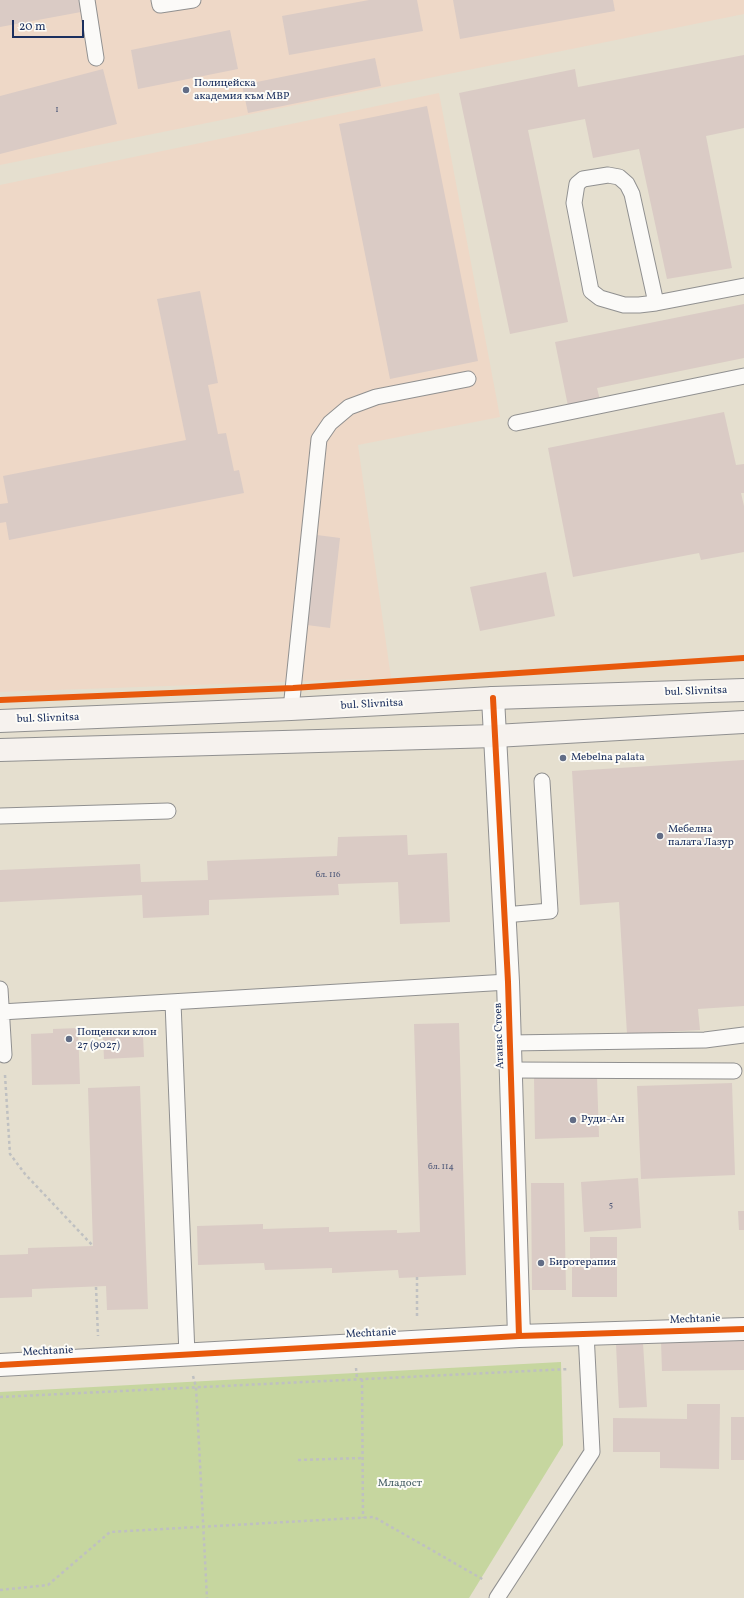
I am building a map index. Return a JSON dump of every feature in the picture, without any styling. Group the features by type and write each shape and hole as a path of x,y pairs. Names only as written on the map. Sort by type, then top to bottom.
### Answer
{"main road":[{"name":"bul. Slivnitsa","path":"0,721 291,709 493,698 744,690"},
{"path":"0,750 495,736 744,722"}],"street":[{"name":"Атанас Стоев","path":"493,698 508,982 519,1336"},
{"name":"Mechtanie","path":"0,1365 519,1336 744,1329"}],"lane":[{"path":"88,0 96,58"},
{"path":"159,0 160,6 193,0"},
{"path":"656,303 632,194 627,184 619,177 608,174 583,179 577,184 574,203 591,291 600,298 624,305 656,303 744,286"},
{"path":"516,422 744,376"},
{"path":"291,709 319,439 330,423 349,407 376,397 468,379"},
{"path":"504,915 550,911 542,781"},
{"path":"0,816 168,811"},
{"path":"1,1012 508,982"},
{"path":"0,989 4,1055"},
{"path":"173,1002 187,1355"},
{"path":"510,1043 704,1040 744,1035"},
{"path":"511,1070 734,1071"},
{"path":"500,1594 592,1452 586,1333"}],"path":[{"path":"4,1055 10,1154 25,1174 93,1246"},
{"path":"417,1277 417,1342"},
{"path":"96,1287 100,1359"},
{"path":"187,1355 196,1387 207,1598"},
{"path":"0,1396 587,1368"},
{"path":"362,1379 363,1518"},
{"path":"298,1460 363,1458"},
{"path":"0,1590 48,1585 110,1532 374,1517 500,1594"}],"shaded area":[{"name":"Полицейска академия към МВР","path":"0,0 744,0 744,14 0,165"},
{"path":"439,93 500,417 358,445 391,678 0,692 0,185"}],"green space":[{"name":"Младост","path":"561,1362 563,1445 469,1598 0,1598 0,1392"}],"building":[{"path":"0,0 79,0 81,12 0,27"},
{"path":"369,0 417,0 423,31 289,55 282,16"},
{"path":"453,0 613,0 615,11 460,39"},
{"path":"230,30 238,69 138,89 131,50"},
{"path":"744,55 744,128 706,136 732,268 667,279 639,149 593,158 585,119 528,130 568,322 510,334 459,93 575,69 578,87"},
{"path":"375,58 381,86 248,113 242,85"},
{"path":"103,69 117,124 0,154 0,96"},
{"path":"427,106 478,361 390,379 339,124"},
{"path":"200,291 218,383 208,385 218,434 226,433 234,471 239,470 244,493 9,540 6,522 0,523 0,504 8,503 3,476 186,440 157,299"},
{"path":"744,304 744,358 597,388 600,400 568,406 555,342"},
{"path":"724,412 736,465 744,464 744,493 741,493 744,506 744,552 701,560 699,553 573,577 548,448"},
{"path":"317,535 340,538 330,628 307,625"},
{"path":"546,572 555,616 480,631 470,587"},
{"name":"Мебелна палата Лазур","path":"744,760 744,1006 698,1009 700,1030 627,1034 619,902 580,905 572,771"},
{"path":"407,835 408,855 447,853 450,922 400,924 398,882 338,884 339,895 209,900 209,915 143,918 142,895 0,902 0,870 140,864 141,882 208,880 207,861 337,856 338,837"},
{"path":"459,1023 466,1275 399,1278 398,1270 332,1273 332,1268 265,1270 264,1263 198,1265 197,1226 263,1224 263,1229 329,1227 329,1232 397,1230 397,1233 420,1232 414,1024"},
{"path":"78,1028 80,1084 32,1085 31,1034 53,1033 53,1029"},
{"path":"143,1036 144,1057 104,1059 103,1037"},
{"path":"597,1077 599,1137 535,1139 534,1078"},
{"path":"732,1083 735,1175 641,1179 637,1086"},
{"path":"140,1086 148,1309 107,1310 106,1286 32,1289 32,1297 0,1298 0,1255 28,1254 28,1248 93,1246 88,1088"},
{"path":"638,1178 641,1228 584,1232 581,1182"},
{"path":"531,1183 564,1183 566,1290 532,1290"},
{"path":"738,1211 744,1211 744,1230 739,1230"},
{"path":"590,1237 617,1237 617,1297 572,1297 572,1259 590,1259"},
{"path":"744,1341 744,1370 662,1371 661,1342"},
{"path":"643,1343 647,1407 619,1408 616,1344"},
{"path":"687,1404 720,1404 719,1469 660,1468 660,1452 613,1452 613,1418 687,1419"},
{"path":"731,1417 744,1417 744,1460 731,1460"}],"cycle path":[{"path":"0,700 293,688 744,658"},
{"path":"493,698 508,982 519,1336"},
{"path":"0,1365 519,1336 744,1329"}],"place":[{"name":"Полицейска академия към МВР","path":"186,90"},
{"name":"Mebelna palata","path":"563,758"},
{"name":"Мебелна палата Лазур","path":"660,836"},
{"name":"Пощенски клон 27 (9027)","path":"69,1039"},
{"name":"Руди-Ан","path":"573,1120"},
{"name":"Биротерапия","path":"541,1263"}]}
